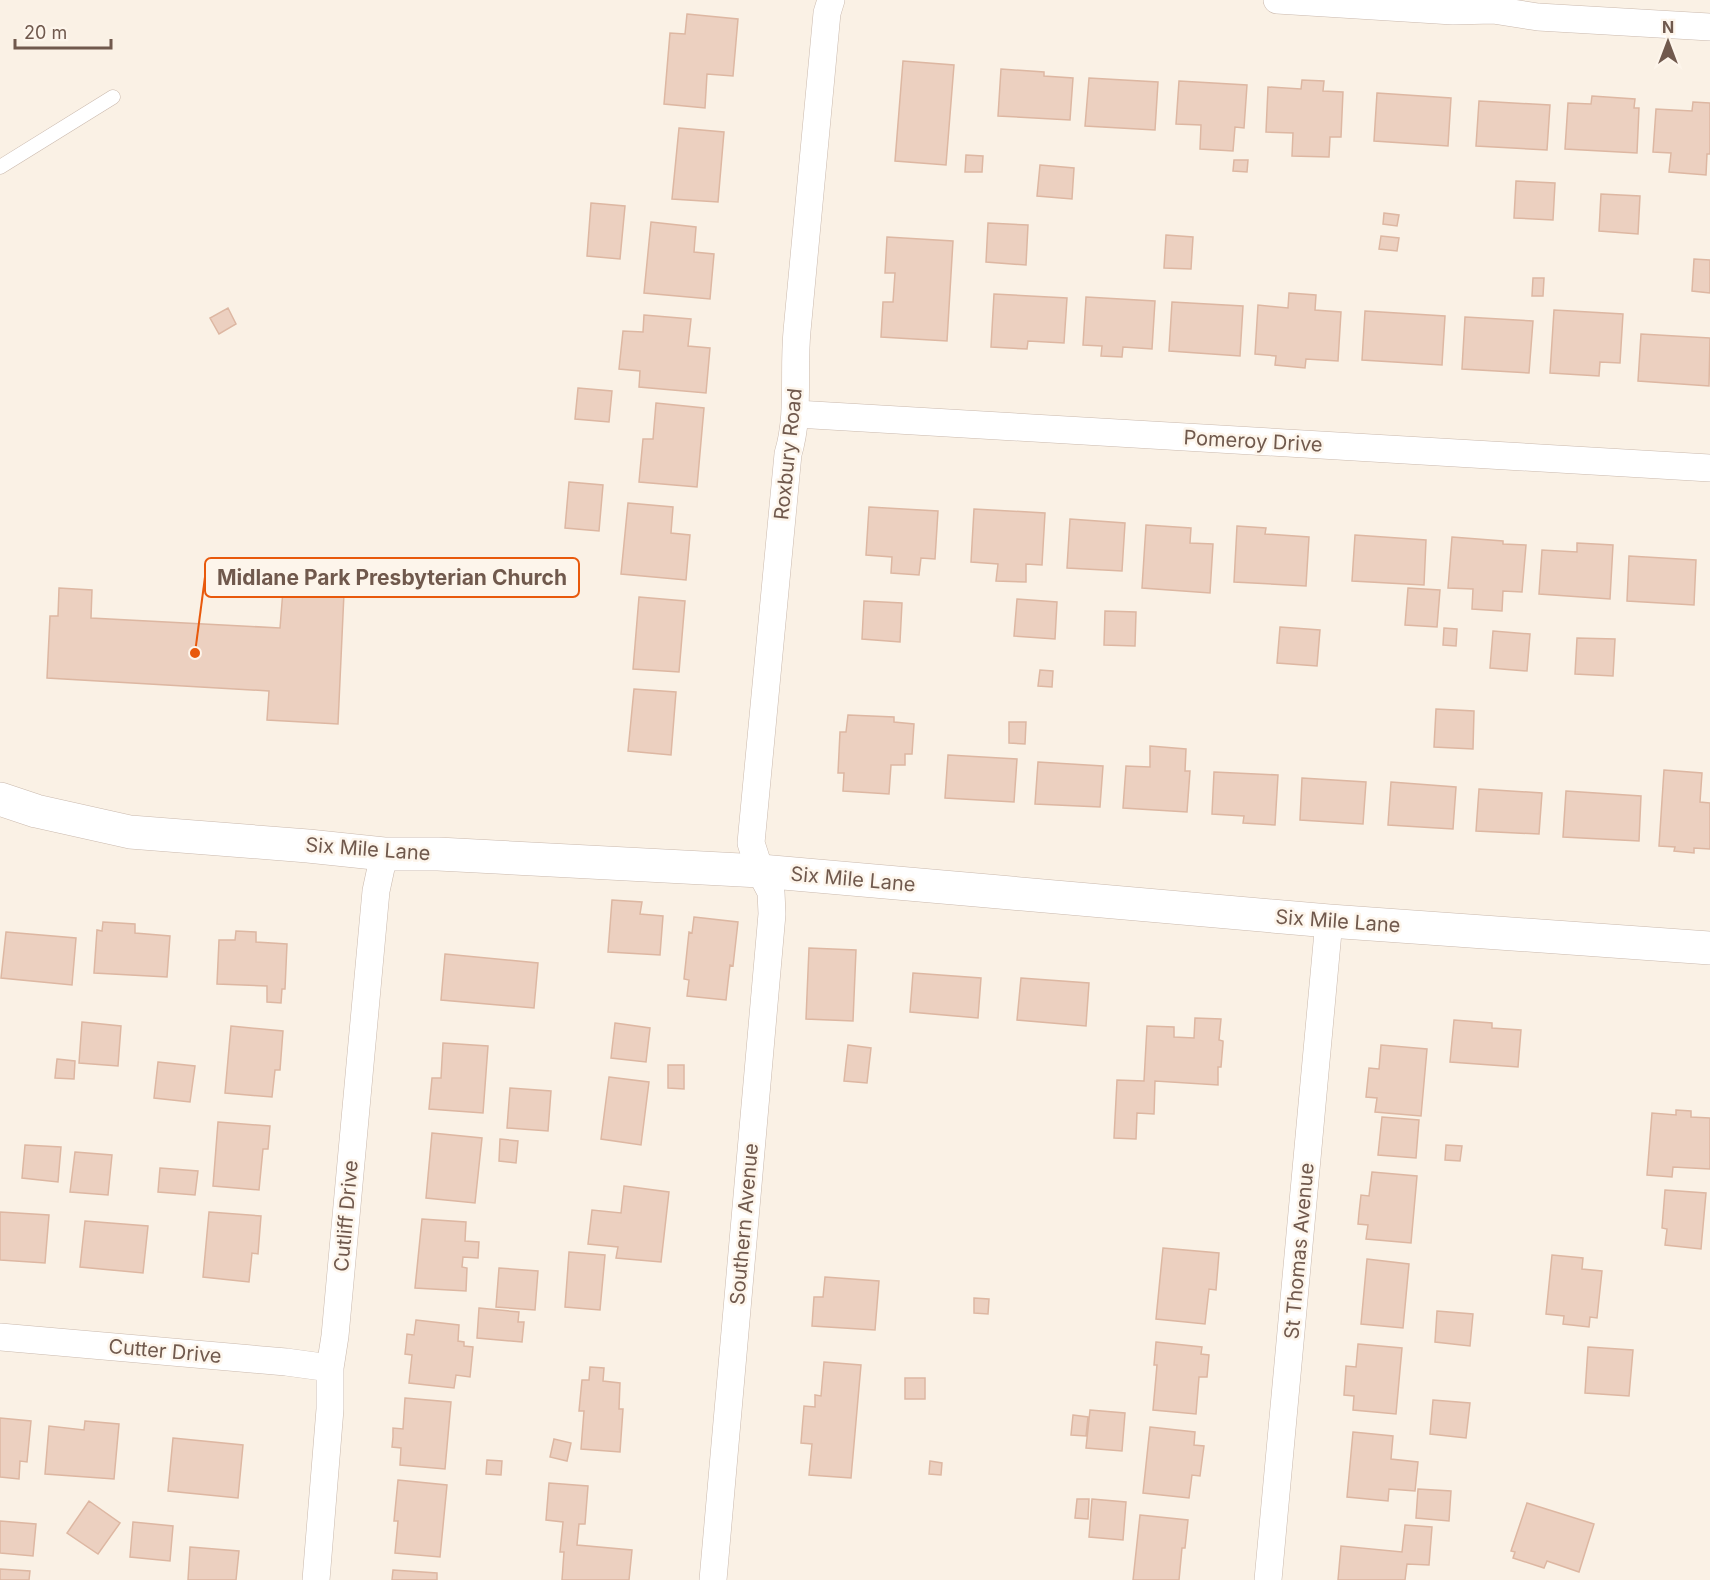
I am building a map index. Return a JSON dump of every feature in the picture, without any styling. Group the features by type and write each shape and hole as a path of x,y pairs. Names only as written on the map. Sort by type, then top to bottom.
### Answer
{"street":[{"name":"Roxbury Road","path":"760,871 751,843 788,454 796,414 796,351 827,13 831,0"},
{"path":"1277,0 1453,11 1494,5 1538,17 1710,27"},
{"name":"Pomeroy Drive","path":"796,414 1710,468"},
{"name":"Six Mile Lane","path":"0,800 36,811 130,832 384,854 438,854 760,871 1329,921 1710,948"},
{"name":"Cutliff Drive","path":"316,1580 330,1409 330,1368 335,1336 376,891 384,854"},
{"name":"Southern Avenue","path":"713,1580 772,914 771,892 760,871"},
{"name":"St Thomas Avenue","path":"1268,1580 1329,921"},
{"name":"Cutter Drive","path":"0,1336 330,1368"}],"lane":[{"path":"0,167 113,98"}],"building":[{"path":"687,14 738,19 733,76 707,74 705,108 664,104 670,33 685,34"},
{"path":"903,61 954,65 946,165 895,161"},
{"path":"1001,69 1044,72 1044,76 1073,78 1070,120 998,116"},
{"path":"1089,78 1158,82 1155,130 1085,126"},
{"path":"1302,80 1324,81 1323,91 1343,92 1341,137 1330,137 1329,157 1292,156 1293,133 1266,132 1268,87 1301,89"},
{"path":"1179,81 1247,85 1244,128 1235,127 1233,151 1200,149 1201,125 1176,124"},
{"path":"1377,93 1451,98 1448,146 1374,141"},
{"path":"1592,96 1635,99 1634,108 1639,108 1637,153 1565,149 1568,103 1591,104"},
{"path":"1479,101 1550,105 1547,150 1476,146"},
{"path":"1693,102 1710,103 1710,154 1707,154 1706,175 1669,172 1671,153 1653,152 1656,109 1692,111"},
{"path":"679,128 724,132 718,202 672,199"},
{"path":"966,155 983,156 982,172 965,172"},
{"path":"1234,160 1248,160 1247,172 1233,171"},
{"path":"1040,165 1074,168 1072,199 1037,196"},
{"path":"1516,181 1555,183 1553,220 1514,218"},
{"path":"1601,194 1640,196 1638,234 1599,231"},
{"path":"591,203 625,206 620,259 587,256"},
{"path":"1384,213 1399,215 1397,226 1383,224"},
{"path":"651,222 696,227 694,252 714,254 710,299 644,293"},
{"path":"988,223 1028,225 1026,265 986,262"},
{"path":"1166,235 1193,237 1191,269 1164,268"},
{"path":"1381,236 1399,238 1397,251 1379,249"},
{"path":"887,237 953,241 947,341 881,337 883,302 893,302 895,273 885,273"},
{"path":"1694,259 1710,260 1710,293 1692,291"},
{"path":"1533,278 1544,278 1543,296 1532,296"},
{"path":"1289,293 1316,295 1315,310 1341,312 1338,361 1306,359 1305,368 1275,365 1276,356 1255,354 1258,305 1288,308"},
{"path":"994,294 1067,298 1064,343 1028,341 1027,349 991,347"},
{"path":"1086,297 1155,301 1152,349 1123,347 1122,357 1101,356 1102,346 1083,345"},
{"path":"1172,302 1243,306 1240,356 1169,351"},
{"path":"228,308 236,324 219,334 210,318"},
{"path":"1554,310 1623,314 1620,363 1600,362 1599,376 1550,373"},
{"path":"1365,311 1445,316 1442,365 1362,360"},
{"path":"644,315 691,319 688,346 710,348 706,393 639,387 640,371 619,369 623,331 643,332"},
{"path":"1465,317 1533,321 1529,373 1462,369"},
{"path":"1641,334 1710,338 1709,386 1638,381"},
{"path":"578,388 612,391 609,422 575,419"},
{"path":"656,403 704,408 697,487 639,482 643,439 653,439"},
{"path":"569,482 603,485 599,531 565,528"},
{"path":"628,503 673,507 671,533 690,535 686,580 621,574"},
{"path":"869,507 938,511 935,559 921,558 919,575 891,573 892,557 866,555"},
{"path":"974,509 1045,513 1042,565 1026,564 1026,582 996,581 998,564 971,562"},
{"path":"1070,519 1125,523 1122,571 1067,568"},
{"path":"1146,525 1191,528 1190,543 1213,544 1210,593 1142,588"},
{"path":"1237,526 1266,528 1265,534 1309,537 1306,586 1234,582"},
{"path":"1355,535 1426,540 1424,585 1352,581"},
{"path":"1452,537 1526,545 1522,592 1503,591 1502,611 1472,609 1473,589 1448,588"},
{"path":"1577,543 1613,545 1610,599 1539,594 1542,550 1577,552"},
{"path":"1629,556 1696,560 1694,605 1627,601"},
{"path":"59,588 92,590 91,618 280,628 283,590 344,593 338,724 267,720 269,691 47,678 50,616 58,616"},
{"path":"1408,588 1440,590 1437,627 1405,625"},
{"path":"639,597 685,601 679,672 633,669"},
{"path":"1017,599 1057,602 1055,639 1014,636"},
{"path":"864,601 902,603 900,642 862,639"},
{"path":"1105,611 1136,612 1135,646 1104,645"},
{"path":"1280,627 1320,630 1317,666 1277,663"},
{"path":"1444,628 1457,629 1456,646 1443,645"},
{"path":"1493,631 1530,634 1527,671 1490,668"},
{"path":"1577,638 1615,639 1613,676 1575,674"},
{"path":"1040,670 1053,671 1052,687 1038,686"},
{"path":"634,689 676,692 671,755 628,751"},
{"path":"1436,709 1474,711 1473,749 1434,747"},
{"path":"848,715 894,717 894,722 914,724 912,754 905,754 905,765 891,765 889,794 843,791 844,773 838,773 840,732 846,732"},
{"path":"1009,722 1026,722 1025,744 1009,743"},
{"path":"1150,746 1186,749 1185,771 1190,771 1187,812 1123,808 1126,766 1150,767"},
{"path":"948,755 1017,759 1014,802 945,798"},
{"path":"1038,762 1103,766 1100,807 1035,804"},
{"path":"1664,770 1702,773 1700,802 1710,803 1710,849 1694,848 1694,853 1674,851 1675,847 1659,846"},
{"path":"1214,772 1278,775 1275,825 1243,823 1244,816 1212,814"},
{"path":"1302,778 1366,782 1363,824 1300,820"},
{"path":"1391,782 1456,787 1453,829 1388,825"},
{"path":"1479,789 1542,793 1539,834 1476,831"},
{"path":"1566,791 1641,796 1639,841 1563,837"},
{"path":"612,900 642,902 640,914 663,916 660,955 608,952"},
{"path":"694,917 738,922 726,1000 687,996 689,980 684,979 689,932 692,933"},
{"path":"103,922 135,924 135,933 170,936 167,977 94,973 97,930 102,931"},
{"path":"236,931 256,932 256,942 287,944 285,989 282,989 281,1003 267,1002 267,986 217,984 219,940 235,940"},
{"path":"6,932 76,938 72,985 1,978"},
{"path":"809,948 856,950 853,1021 806,1019"},
{"path":"445,954 538,963 534,1008 441,1000"},
{"path":"913,973 981,978 978,1018 910,1012"},
{"path":"1021,978 1089,983 1086,1026 1017,1020"},
{"path":"1195,1018 1221,1019 1219,1040 1223,1043 1221,1067 1218,1067 1218,1085 1155,1081 1154,1114 1137,1113 1136,1139 1114,1138 1117,1080 1144,1081 1147,1026 1174,1027 1174,1037 1194,1038"},
{"path":"1454,1020 1492,1023 1492,1028 1521,1030 1518,1067 1450,1062"},
{"path":"82,1022 121,1026 118,1066 79,1063"},
{"path":"615,1023 650,1028 646,1062 611,1058"},
{"path":"231,1026 283,1031 280,1070 275,1070 272,1097 225,1093"},
{"path":"443,1043 488,1046 483,1113 429,1109 432,1078 441,1078"},
{"path":"848,1045 871,1048 867,1083 844,1081"},
{"path":"1381,1045 1427,1049 1421,1116 1375,1112 1377,1098 1366,1097 1369,1068 1379,1069"},
{"path":"57,1059 75,1061 74,1079 55,1078"},
{"path":"158,1062 195,1066 190,1102 154,1098"},
{"path":"668,1065 684,1065 684,1089 668,1088"},
{"path":"609,1077 649,1082 641,1145 601,1139"},
{"path":"510,1088 551,1091 548,1131 507,1128"},
{"path":"1676,1110 1691,1111 1691,1117 1710,1118 1710,1169 1673,1167 1672,1177 1647,1175 1652,1113 1676,1115"},
{"path":"1382,1117 1419,1120 1416,1158 1378,1155"},
{"path":"218,1122 270,1126 268,1149 263,1149 259,1190 213,1186"},
{"path":"432,1133 482,1138 475,1203 426,1198"},
{"path":"500,1139 518,1141 516,1163 499,1161"},
{"path":"25,1145 61,1147 58,1182 22,1178"},
{"path":"1446,1145 1462,1146 1460,1161 1445,1160"},
{"path":"75,1152 112,1155 108,1195 70,1192"},
{"path":"160,1168 198,1171 195,1195 158,1192"},
{"path":"1372,1172 1417,1176 1411,1243 1366,1239 1368,1225 1358,1224 1361,1195 1369,1196"},
{"path":"624,1186 669,1192 661,1262 616,1258 618,1247 588,1244 592,1210 621,1213"},
{"path":"1665,1190 1706,1193 1701,1249 1665,1245 1667,1229 1662,1228"},
{"path":"0,1212 49,1215 45,1263 0,1260"},
{"path":"209,1212 261,1216 258,1254 252,1253 249,1282 203,1277"},
{"path":"422,1219 466,1222 465,1241 479,1242 478,1258 463,1257 462,1267 467,1268 466,1291 415,1288"},
{"path":"85,1221 148,1226 143,1273 80,1267"},
{"path":"1163,1248 1219,1253 1216,1290 1209,1289 1205,1324 1156,1319"},
{"path":"569,1252 605,1255 600,1310 565,1307"},
{"path":"1552,1255 1583,1258 1582,1269 1602,1271 1597,1318 1590,1317 1589,1327 1563,1324 1564,1316 1546,1314"},
{"path":"1367,1259 1409,1264 1403,1328 1361,1324"},
{"path":"499,1268 538,1271 535,1310 496,1307"},
{"path":"825,1277 879,1281 875,1330 812,1326 814,1297 823,1297"},
{"path":"974,1298 989,1299 988,1314 974,1313"},
{"path":"479,1308 519,1312 518,1322 524,1322 522,1342 477,1338"},
{"path":"1437,1311 1473,1314 1470,1346 1435,1342"},
{"path":"416,1320 459,1325 458,1341 464,1342 464,1346 473,1347 470,1377 456,1375 454,1388 409,1383 412,1355 405,1354 407,1334 414,1335"},
{"path":"1156,1342 1202,1347 1201,1354 1209,1355 1207,1377 1199,1377 1196,1414 1153,1410 1157,1365 1154,1365"},
{"path":"1358,1344 1402,1348 1396,1414 1353,1410 1354,1396 1344,1395 1346,1366 1356,1367"},
{"path":"1588,1347 1633,1350 1629,1396 1585,1393"},
{"path":"824,1362 861,1365 851,1478 809,1475 812,1444 801,1443 804,1406 815,1407 815,1395 821,1396"},
{"path":"590,1367 604,1368 603,1381 620,1383 619,1409 623,1409 620,1452 581,1449 584,1411 579,1411 582,1380 589,1380"},
{"path":"905,1378 925,1378 925,1399 905,1399"},
{"path":"405,1398 451,1402 445,1469 400,1465 401,1448 392,1447 393,1428 403,1429"},
{"path":"1433,1400 1470,1403 1466,1438 1430,1434"},
{"path":"1090,1410 1125,1413 1122,1451 1086,1448"},
{"path":"1073,1415 1088,1417 1086,1436 1071,1435"},
{"path":"0,1418 31,1421 27,1462 20,1461 19,1479 0,1477"},
{"path":"85,1421 119,1424 114,1479 45,1474 49,1426 84,1430"},
{"path":"1150,1427 1195,1432 1194,1445 1204,1446 1200,1476 1192,1475 1189,1498 1143,1493"},
{"path":"1353,1432 1393,1436 1391,1459 1418,1462 1415,1491 1389,1489 1388,1501 1347,1497"},
{"path":"173,1438 243,1445 238,1498 168,1491"},
{"path":"554,1439 571,1443 567,1461 550,1457"},
{"path":"487,1460 502,1461 501,1475 486,1474"},
{"path":"930,1461 942,1463 941,1475 929,1474"},
{"path":"398,1480 447,1485 440,1557 395,1553 398,1521 394,1521"},
{"path":"549,1483 588,1486 585,1524 579,1524 577,1545 632,1550 629,1580 562,1580 564,1552 560,1552 563,1522 546,1520"},
{"path":"1418,1489 1451,1491 1449,1521 1416,1518"},
{"path":"1077,1499 1089,1499 1088,1519 1075,1518"},
{"path":"1092,1499 1126,1502 1123,1540 1089,1537"},
{"path":"89,1501 120,1523 98,1554 67,1533"},
{"path":"1527,1503 1594,1524 1579,1572 1547,1561 1544,1568 1513,1558 1515,1552 1511,1551"},
{"path":"1140,1515 1188,1520 1179,1580 1133,1580"},
{"path":"0,1521 36,1524 33,1556 0,1553"},
{"path":"133,1522 173,1526 170,1561 130,1557"},
{"path":"1405,1525 1432,1527 1429,1565 1407,1564 1405,1580 1338,1580 1341,1546 1402,1552"},
{"path":"190,1547 239,1551 236,1580 188,1580"},
{"path":"0,1569 30,1571 29,1580 0,1580"},
{"path":"393,1570 437,1573 437,1580 392,1580"}],"place":[{"name":"Midlane Park Presbyterian Church","path":"195,653"}]}
